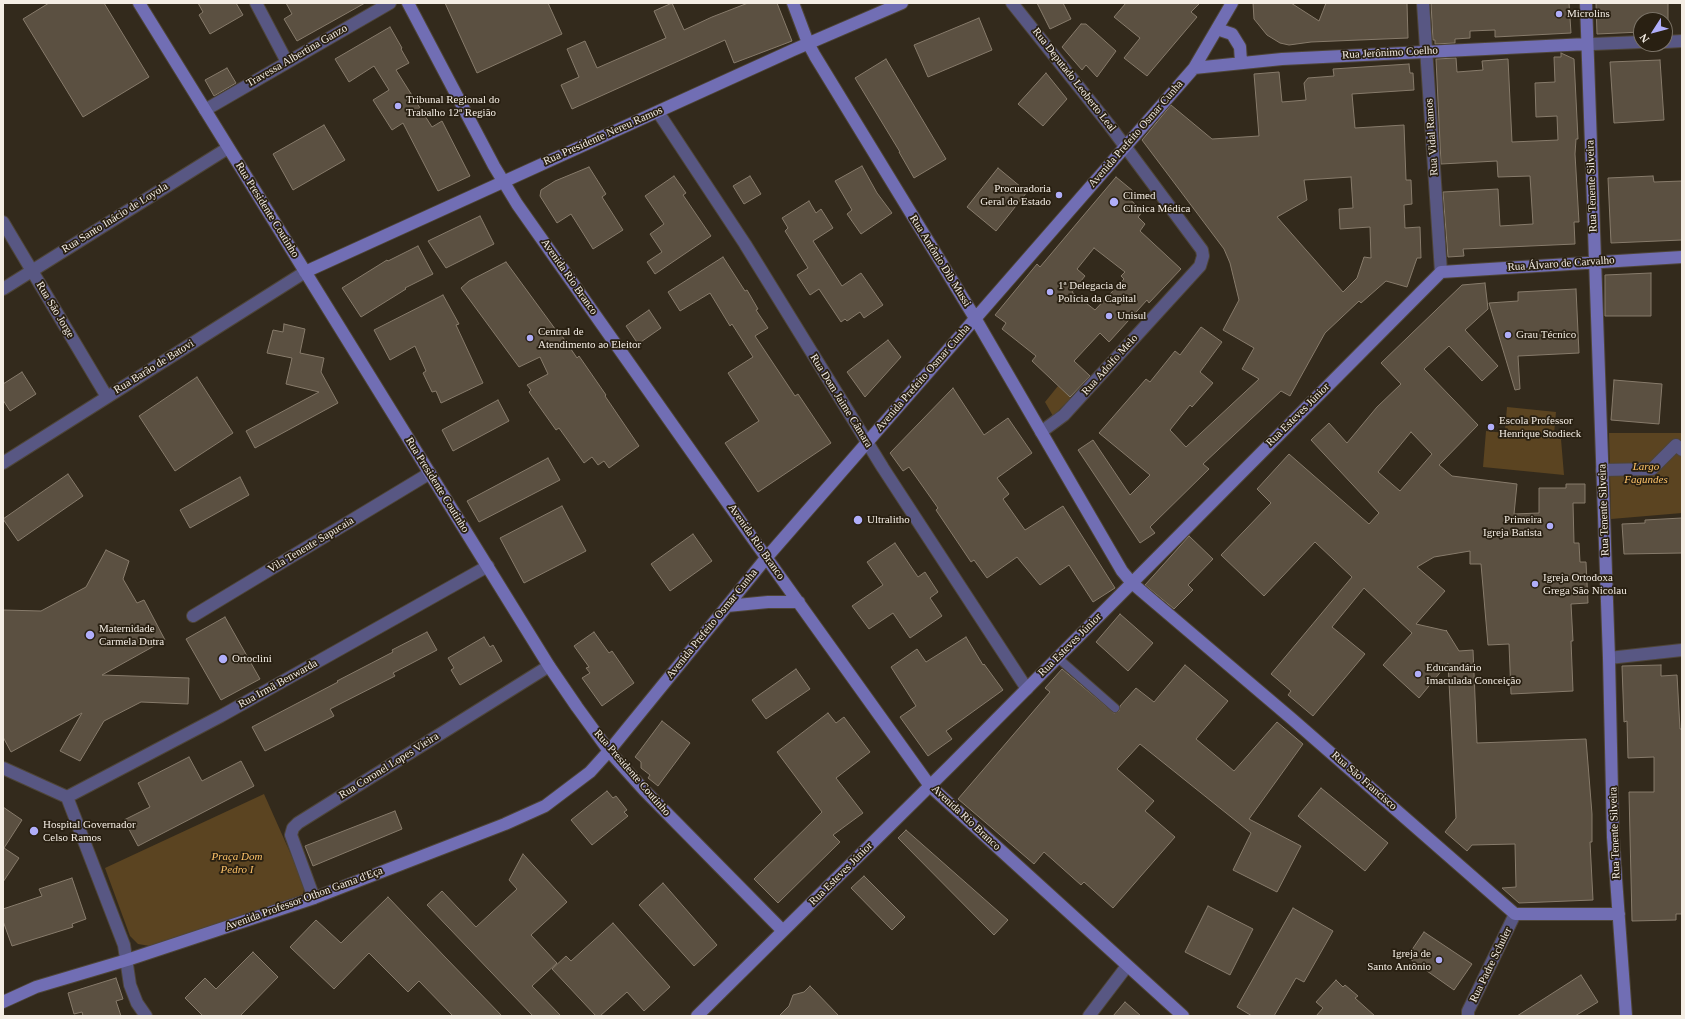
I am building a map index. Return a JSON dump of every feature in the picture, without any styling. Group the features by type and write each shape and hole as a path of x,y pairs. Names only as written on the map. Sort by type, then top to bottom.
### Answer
{"street":[{"name":"Rua Presidente Coutinho","path":"139,3 549,666 609,751 672,821 784,931"},
{"path":"256,3 287,62"},
{"name":"Travessa Albertina Ganzo","path":"205,110 390,3"},
{"name":"Avenida Rio Branco","path":"408,3 503,182 930,786 1183,1016"},
{"name":"Rua Antônio Dib Mussi","path":"793,3 808,43 975,318 1122,571 1132,583"},
{"name":"Rua Presidente Nereu Ramos","path":"305,272 808,43 902,3"},
{"name":"Rua Deputado Leoberto Leal","path":"1012,3 1125,146 1202,250 1203,256"},
{"name":"Avenida Prefeito Osmar Cunha","path":"609,751 767,557 1194,68 1232,3"},
{"name":"Rua Vidal Ramos","path":"1423,3 1440,272"},
{"name":"Rua Tenente Silveira","path":"1586,3 1590,44 1595,262 1609,658 1613,837 1626,1016"},
{"path":"1217,29 1232,34 1240,47 1241,62"},
{"name":"Rua Jerônimo Coelho","path":"1194,68 1241,62 1426,51 1633,42"},
{"name":"Rua Dom Jaime Câmara","path":"658,112 745,244 866,443 1027,689"},
{"name":"Rua Santo Inácio de Loyola","path":"3,289 31,270 228,148"},
{"name":"Rua São Jorge","path":"3,222 107,397"},
{"name":"Rua Adolfo Melo","path":"1041,432 1064,415 1200,266 1203,256"},
{"name":"Rua Álvaro de Carvalho","path":"1440,272 1682,257"},
{"name":"Rua Barão de Batovi","path":"3,463 305,272"},
{"name":"Rua Esteves Júnior","path":"697,1016 1058,658 1440,272"},
{"path":"1602,470 1652,470 1676,445 1682,450"},
{"name":"Vila Tenente Sapucaia","path":"193,616 430,473"},
{"name":"Rua Irmã Benwarda","path":"67,797 221,716 488,566"},
{"name":"Rua São Francisco","path":"1132,583 1292,719 1515,914"},
{"path":"727,606 768,602 799,602"},
{"path":"1609,658 1682,650"},
{"name":"Rua Coronel Lopes Vieira","path":"314,898 291,835 293,828 298,822 549,666"},
{"name":"Avenida Professor Othon Gama d'Eça","path":"3,1002 36,987 127,960 314,898 505,824 546,806 590,772 609,751"},
{"path":"3,768 67,797 124,945 130,985 137,1002 146,1016"},
{"path":"1515,914 1618,914"},
{"name":"Rua Padre Schuler","path":"1468,1016 1468,1012 1515,914"},
{"path":"1089,1016 1127,966"}],"lane":[{"path":"1058,658 1115,708"}],"green space":[{"path":"1058,386 1071,398 1053,416 1045,402"},
{"path":"1507,407 1556,412 1554,434 1505,430"},
{"path":"1486,431 1561,439 1564,475 1483,467"},
{"name":"Largo Fagundes","path":"1609,433 1682,433 1682,513 1611,519"},
{"name":"Praça Dom Pedro I","path":"264,794 305,886 302,897 150,946 138,944 130,936 105,868"}],"building":[{"path":"49,3 104,3 149,77 83,117 23,19"},
{"path":"198,3 236,3 243,15 210,34 199,15 203,12"},
{"path":"286,3 365,3 297,41 284,19 292,14"},
{"path":"445,3 548,3 562,34 477,73"},
{"path":"672,3 684,30 748,3 777,3 792,41 734,63 725,40 572,109 561,85 579,77 567,49 585,41 597,68 666,38 654,11"},
{"path":"1037,3 1063,3 1071,19 1050,29"},
{"path":"1126,3 1200,3 1191,12 1197,17 1147,76 1124,58 1140,38 1114,17"},
{"path":"1253,3 1291,3 1319,21 1326,3 1407,3 1408,38 1311,42 1289,45 1280,43 1267,35 1254,19"},
{"path":"1431,3 1569,3 1571,33 1495,37 1495,30 1470,31 1470,38 1455,39 1455,43 1435,44 1435,40 1433,40"},
{"path":"1596,3 1668,3 1668,12 1633,12 1633,32 1597,34"},
{"path":"979,18 992,50 928,77 914,45"},
{"path":"1081,24 1086,24 1116,51 1097,77 1086,65 1082,70 1062,47"},
{"path":"390,27 409,63 396,70 432,127 442,121 470,176 438,191 403,123 392,130 373,100 389,90 374,66 349,82 335,59"},
{"path":"1561,53 1574,59 1578,139 1576,139 1575,154 1579,222 1574,222 1575,244 1463,249 1464,256 1448,257 1443,192 1498,189 1500,226 1533,224 1530,176 1498,177 1497,161 1441,164 1436,59 1456,58 1457,72 1483,70 1482,61 1508,59 1512,142 1558,140 1557,116 1536,117 1535,83 1555,82 1554,57 1561,57"},
{"path":"886,59 946,159 914,178 855,78"},
{"path":"1660,60 1664,120 1614,123 1610,62"},
{"path":"1409,64 1410,73 1413,73 1414,90 1352,94 1355,128 1404,125 1406,180 1411,180 1412,204 1404,205 1405,228 1420,227 1421,258 1417,258 1407,287 1386,281 1361,303 1359,301 1325,333 1290,396 1281,391 1203,464 1209,469 1150,527 1155,533 1140,543 1078,450 1093,440 1130,495 1150,475 1099,433 1146,379 1150,382 1175,351 1180,355 1201,327 1222,342 1200,372 1213,383 1192,407 1190,405 1170,430 1186,447 1259,379 1242,369 1254,348 1223,330 1239,300 1230,263 1224,249 1142,140 1171,105 1212,139 1259,136 1254,74 1279,72 1282,102 1306,100 1304,83 1308,78 1334,76 1333,69","holes":["1351,177 1353,208 1339,209 1340,229 1370,227 1371,258 1364,257 1357,278 1343,292 1277,217 1307,200 1304,180"]},
{"path":"227,68 236,83 214,96 205,80"},
{"path":"1046,73 1067,99 1043,126 1018,104"},
{"path":"324,125 345,160 293,190 273,154"},
{"path":"862,166 877,193 892,213 861,234 847,214 852,210 835,181"},
{"path":"589,167 606,194 602,197 623,230 593,249 571,214 557,223 540,196 541,190 555,181"},
{"path":"998,168 1027,192 996,231 967,207"},
{"path":"674,176 686,193 683,195 711,236 655,274 647,262 662,252 650,234 664,224 645,196"},
{"path":"750,176 761,194 744,204 733,186"},
{"path":"1653,176 1654,182 1682,181 1682,240 1611,243 1608,178"},
{"path":"1116,177 1133,191 1127,197 1143,211 1138,217 1145,224 1140,231 1181,269 1149,303 1147,300 1109,342 1100,333 1074,361 1090,376 1070,397 1032,361 1036,356 1002,329 1006,323 995,315 1037,264 1040,267","holes":["1094,248 1125,272 1121,276 1124,279 1095,310 1072,292 1085,276 1077,269"]},
{"path":"809,201 816,213 821,209 833,228 813,241 842,286 861,273 883,305 864,318 860,312 847,321 845,319 841,322 819,289 810,295 797,275 808,268 785,231 788,228 782,218"},
{"path":"480,216 494,244 446,268 428,241"},
{"path":"418,246 433,274 405,288 406,289 361,317 342,288 387,260 388,261"},
{"path":"723,257 745,291 747,290 758,309 756,310 768,328 755,336 795,396 798,394 831,443 758,492 725,443 759,421 728,373 753,357 732,324 730,326 710,293 680,311 668,292"},
{"path":"506,262 577,358 579,356 639,446 609,468 604,461 598,465 592,457 584,463 559,428 556,430 529,392 531,390 527,385 548,374 540,357 519,367 461,288 469,281"},
{"path":"1651,273 1651,316 1605,316 1605,275"},
{"path":"1485,283 1488,309 1465,330 1498,366 1482,381 1449,346 1424,369 1478,425 1439,465 1452,476 1517,484 1514,514 1539,513 1539,488 1566,488 1566,484 1585,484 1585,503 1573,503 1574,543 1579,543 1580,562 1586,562 1588,603 1571,604 1573,691 1511,694 1509,644 1488,645 1481,564 1470,564 1470,551 1434,557 1417,567 1445,591 1416,624 1447,631 1459,651 1473,650 1477,743 1586,739 1592,814 1592,842 1590,842 1593,900 1519,903 1502,888 1516,887 1515,844 1472,845 1467,851 1445,832 1456,818 1448,663 1419,698 1383,665 1412,633 1364,588 1332,627 1365,654 1313,716 1288,695 1291,691 1271,674 1352,577 1315,542 1264,596 1221,555 1271,503 1257,489 1289,454 1369,524 1379,513 1311,440 1329,423 1347,443 1377,407 1401,384 1381,363 1462,285","holes":["1411,432 1432,454 1400,491 1378,472"]},
{"path":"1576,289 1579,353 1518,356 1520,389 1515,390 1489,303 1518,301 1518,292"},
{"path":"443,295 459,324 456,325 483,383 441,403 436,391 432,392 423,373 426,371 415,346 390,360 374,330"},
{"path":"649,310 661,328 638,344 626,326"},
{"path":"284,324 305,329 300,353 324,358 321,372 338,403 255,448 246,431 319,392 286,384 292,358 267,353 273,330 283,332"},
{"path":"888,340 901,357 865,397 847,372"},
{"path":"22,372 36,394 10,411 3,400 3,384"},
{"path":"197,377 233,433 175,471 139,416"},
{"path":"1614,380 1662,384 1659,424 1611,420"},
{"path":"953,388 984,435 1008,418 1032,453 997,478 1009,494 1003,499 1025,530 1063,506 1115,588 1093,602 1069,565 1040,585 1017,557 987,578 974,560 971,562 936,510 938,508 909,467 903,471 890,453"},
{"path":"498,400 509,421 453,451 442,430"},
{"path":"548,458 560,480 479,522 467,501"},
{"path":"68,474 83,496 18,541 3,519"},
{"path":"240,477 249,495 190,528 180,510"},
{"path":"562,506 586,551 524,583 500,538"},
{"path":"1682,518 1682,553 1624,554 1622,524 1645,523 1645,520"},
{"path":"693,534 712,561 670,591 651,564"},
{"path":"1189,536 1213,559 1188,585 1193,590 1174,609 1145,585"},
{"path":"895,543 918,577 925,572 938,592 930,598 942,616 910,638 893,613 869,629 852,606 883,585 867,562"},
{"path":"106,550 129,561 123,579 137,603 144,600 165,640 102,675 189,678 188,704 141,702 104,721 80,761 60,751 82,713 11,752 3,737 3,610 41,611 86,587"},
{"path":"1120,614 1153,643 1128,671 1096,642"},
{"name":"Ortoclini","path":"225,617 260,679 221,700 186,639"},
{"path":"427,632 437,650 393,673 395,676 330,709 334,716 265,751 252,727 338,682 337,681 393,652 392,650"},
{"path":"594,632 609,653 612,651 634,683 602,706 582,678 590,673 586,668 589,667 574,646"},
{"path":"484,637 490,647 493,645 502,661 460,685 451,670 454,668 448,658"},
{"path":"966,637 983,665 984,664 1003,690 946,731 952,739 928,756 900,717 916,706 891,667 917,649 926,662"},
{"path":"1185,665 1228,701 1196,739 1234,771 1277,722 1303,744 1249,819 1301,846 1277,892 1233,870 1251,833 1140,744 1117,769 1154,801 1145,811 1175,837 1113,908 1084,882 1081,885 1044,852 1034,864 958,799 1050,692 1045,688 1062,669 1114,713 1119,711 1120,706 1136,688 1154,702"},
{"path":"1661,665 1661,676 1677,675 1680,729 1682,729 1682,914 1676,914 1676,920 1632,921 1629,792 1654,792 1654,757 1628,758 1627,721 1624,722 1622,666"},
{"path":"796,669 810,689 766,719 752,700"},
{"path":"828,713 836,723 844,717 870,752 836,778 863,813 833,835 840,842 778,903 754,879 822,812 777,752"},
{"path":"662,721 690,743 658,786 648,778 650,775 641,768 641,762 635,757"},
{"path":"189,757 202,781 241,761 254,786 138,846 124,820 150,807 138,783"},
{"path":"1321,788 1388,843 1365,871 1298,816"},
{"path":"607,791 613,798 616,796 627,810 624,812 628,816 592,845 571,820"},
{"path":"3,807 22,820 4,848 19,858 3,882"},
{"path":"395,811 402,829 313,866 305,846"},
{"path":"906,830 1008,920 994,935 898,838"},
{"path":"523,854 567,902 531,935 557,963 532,986 561,1016 533,1016 427,905 442,891 476,927 517,889 509,880"},
{"path":"864,876 905,917 892,930 851,888"},
{"path":"72,878 86,919 72,924 73,927 12,946 3,921 3,909 42,896 39,889"},
{"path":"663,883 717,945 694,966 639,905"},
{"path":"388,897 502,1016 453,1016 419,981 408,992 369,953 334,989 290,947 316,920 341,943"},
{"path":"1208,906 1253,929 1230,975 1185,952"},
{"path":"1293,908 1333,931 1304,982 1296,978 1274,1016 1252,1016 1237,1007"},
{"path":"613,923 670,987 644,1011 627,992 600,1016 596,1016 552,969 566,956 571,961"},
{"name":"Igreja de Santo Antônio","path":"1424,932 1472,964 1454,990 1407,957"},
{"path":"253,952 278,977 240,1016 203,1016 185,998 205,978 216,989"},
{"path":"1581,975 1598,1002 1575,1016 1517,1016"},
{"path":"116,978 123,999 116,1001 121,1016 83,1016 82,1012 74,1014 68,993"},
{"path":"1336,980 1343,987 1345,985 1358,996 1355,998 1375,1016 1316,1016 1323,1008 1316,1002"},
{"path":"810,986 839,1016 779,1016 789,1006 793,995 804,992"},
{"path":"1125,1002 1141,1016 1113,1016"}],"place":[{"name":"Microlins","path":"1559,14"},
{"name":"Tribunal Regional do Trabalho 12ª Região","path":"398,106"},
{"name":"Procuradoria Geral do Estado","path":"1059,195"},
{"name":"Climed Clínica Médica","path":"1114,202"},
{"name":"1ª Delegacia de Polícia da Capital","path":"1050,292"},
{"name":"Unisul","path":"1109,316"},
{"name":"Grau Técnico","path":"1508,335"},
{"name":"Central de Atendimento ao Eleitor","path":"530,338"},
{"name":"Escola Professor Henrique Stodieck","path":"1491,427"},
{"name":"Ultralitho","path":"858,520"},
{"name":"Primeira Igreja Batista","path":"1550,526"},
{"name":"Igreja Ortodoxa Grega São Nicolau","path":"1535,584"},
{"name":"Maternidade Carmela Dutra","path":"90,635"},
{"name":"Ortoclini","path":"223,659"},
{"name":"Educandário Imaculada Conceição","path":"1418,674"},
{"name":"Hospital Governador Celso Ramos","path":"34,831"},
{"name":"Igreja de Santo Antônio","path":"1439,960"}]}
